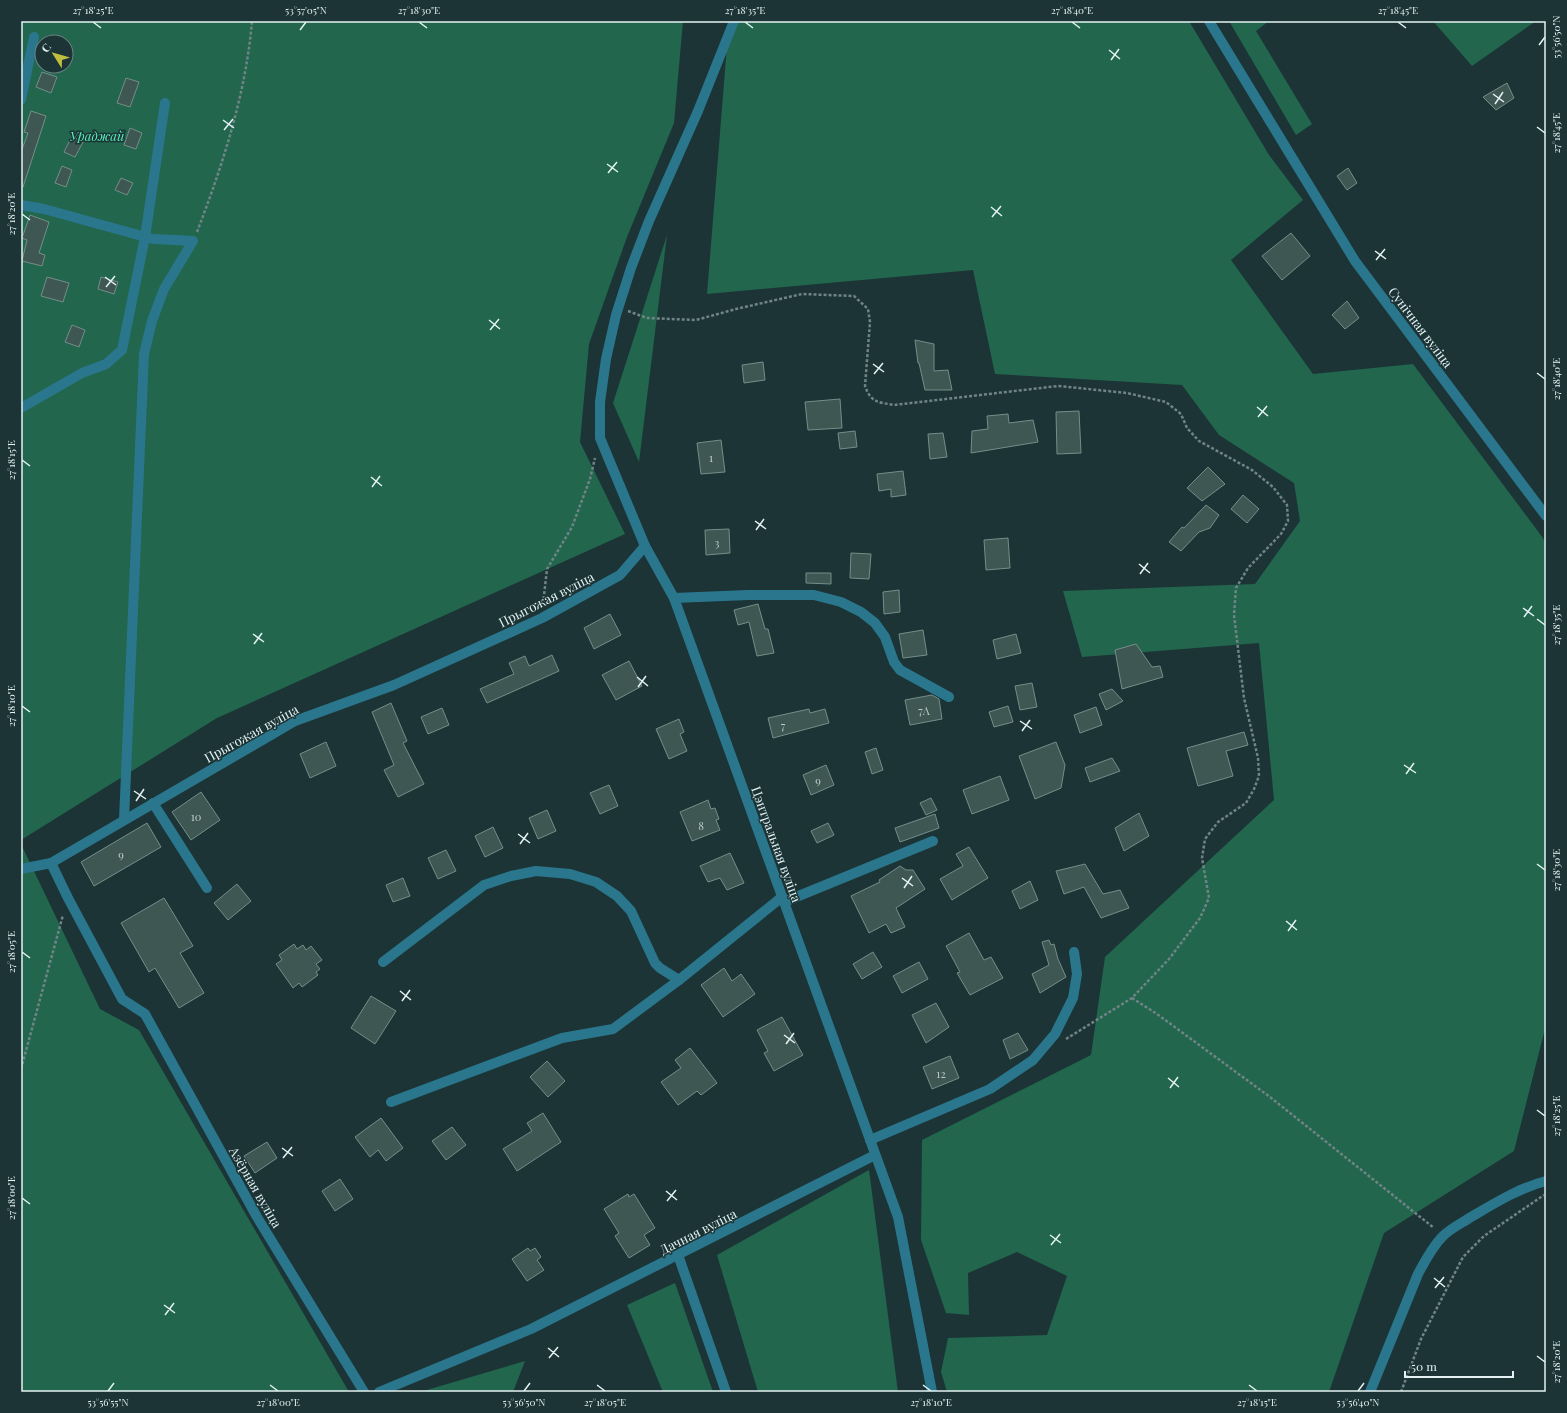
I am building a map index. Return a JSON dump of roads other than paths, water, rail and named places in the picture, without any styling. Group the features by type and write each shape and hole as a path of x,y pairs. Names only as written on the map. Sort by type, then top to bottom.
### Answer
{"street":[{"name":"Цэнтральная вуліца","path":"734,21 698,111 649,221 618,308 606,359 601,395 600,438 644,546 674,598 898,1217 932,1392"},
{"name":"Сунічная вуліца","path":"1209,21 1355,261 1546,516"},
{"path":"21,100 34,37"},
{"path":"21,408 82,373 106,364 122,350 149,238 165,103"},
{"path":"21,205 44,209 149,238 193,241 164,289 152,321 144,354 124,820"},
{"name":"Прыгожая вуліца","path":"21,869 51,863 295,721 394,685 542,618 620,575 644,546"},
{"path":"674,598 748,595 814,595 841,602 861,612 875,623 885,637 894,662 900,670 949,697"},
{"path":"153,803 207,888"},
{"path":"391,1102 562,1038 613,1029 783,900 933,842"},
{"name":"Азёрная вуліца","path":"51,863 122,999 145,1014 257,1217 364,1392"},
{"path":"383,962 484,884 511,876 536,871 570,874 590,880 596,882 617,896 631,911 655,963 678,980"},
{"path":"870,1140 990,1089 1033,1060 1055,1034 1073,998 1077,974 1074,952"},
{"name":"Дачная вуліца","path":"379,1392 532,1330 875,1155"},
{"path":"1370,1392 1418,1274 1427,1256 1443,1236 1455,1226 1487,1207 1530,1185 1546,1181"},
{"path":"678,1255 726,1392"}],"park label":[{"name":"Ураджай","path":"97,135"}]}
